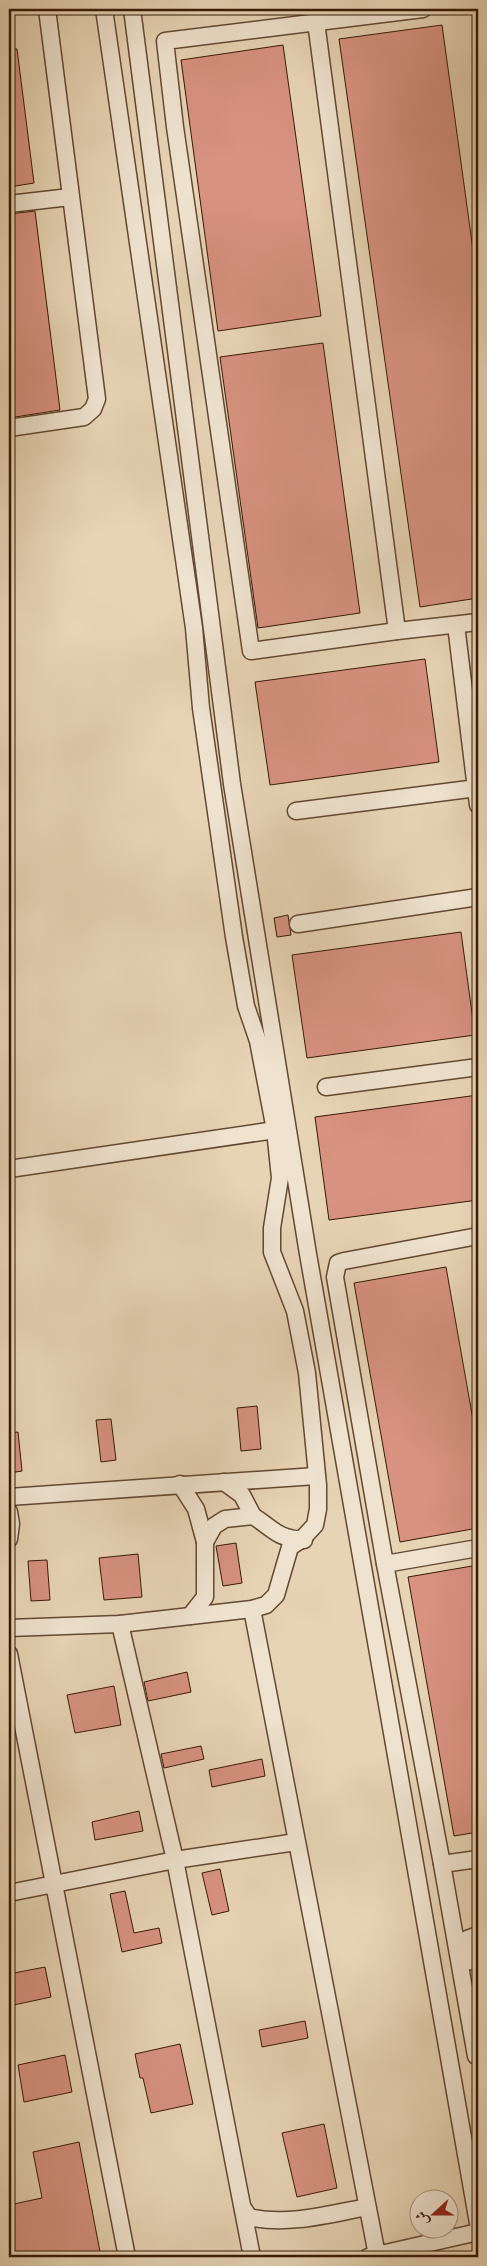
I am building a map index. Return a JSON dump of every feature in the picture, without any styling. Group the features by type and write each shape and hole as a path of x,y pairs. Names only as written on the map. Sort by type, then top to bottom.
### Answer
{"street":[{"path":"9,428 79,418 89,414 96,404 48,9"},
{"path":"9,1628 120,1624 252,1609 266,1605 276,1595 290,1547 303,1540 315,1525 318,1509 307,1373 296,1311 272,1252 272,1228 280,1178 275,1130 260,1049 246,1006 219,840 201,708 194,628 104,9"},
{"path":"132,9 233,793 308,1254 478,2223"},
{"path":"423,9 165,41 174,127 251,651 478,622"},
{"path":"316,22 397,631"},
{"path":"9,204 70,197"},
{"path":"456,625 478,805"},
{"path":"296,811 477,788"},
{"path":"298,924 478,897"},
{"path":"326,1087 478,1066"},
{"path":"9,1169 275,1130"},
{"path":"478,1236 344,1261 338,1263 335,1277 385,1564 478,2058"},
{"path":"9,1497 316,1476"},
{"path":"224,1482 242,1495 253,1516 273,1532 286,1539 303,1540"},
{"path":"180,1484 196,1509 205,1542 204,1597 190,1616"},
{"path":"9,1512 11,1524 9,1539"},
{"path":"205,1542 214,1526 225,1519 253,1516"},
{"path":"385,1564 478,1548"},
{"path":"252,1609 367,2208 372,2256 478,2232"},
{"path":"120,1624 175,1860 252,2257"},
{"path":"9,1654 127,2257"},
{"path":"9,1893 175,1860 296,1842"},
{"path":"442,1864 478,1859"},
{"path":"478,1935 467,1939 464,1952 469,1961 478,1962"},
{"path":"243,2208 249,2217 278,2220 367,2208"}],"building":[{"path":"442,25 478,286 478,598 420,607 339,39"},
{"path":"283,45 321,316 218,331 181,60"},
{"path":"9,49 17,49 34,183 9,187"},
{"path":"35,211 60,410 9,418 9,214"},
{"path":"323,343 360,613 258,628 220,357"},
{"path":"425,659 439,762 270,785 255,682"},
{"path":"288,915 291,935 277,937 274,918"},
{"path":"461,932 475,1035 307,1058 292,955"},
{"path":"478,1095 478,1200 329,1220 315,1117"},
{"path":"446,1267 478,1448 478,1528 400,1542 354,1283"},
{"path":"257,1406 261,1449 241,1451 237,1408"},
{"path":"111,1419 116,1460 101,1462 96,1420"},
{"path":"18,1432 22,1471 9,1473 9,1433"},
{"path":"236,1543 242,1583 223,1586 216,1546"},
{"path":"138,1554 142,1597 104,1600 99,1558"},
{"path":"47,1560 50,1600 31,1601 28,1561"},
{"path":"478,1565 478,1832 454,1836 408,1577"},
{"path":"187,1672 191,1692 148,1701 144,1682"},
{"path":"114,1686 121,1725 75,1733 67,1695"},
{"path":"201,1746 204,1759 164,1768 161,1754"},
{"path":"262,1759 265,1776 212,1787 209,1770"},
{"path":"139,1811 143,1831 95,1840 92,1822"},
{"path":"220,1869 229,1911 212,1915 202,1873"},
{"path":"125,1891 134,1933 159,1928 162,1943 122,1952 110,1894"},
{"path":"45,1967 51,1997 9,2006 9,1974"},
{"path":"305,2021 308,2038 262,2047 259,2030"},
{"path":"180,2044 193,2104 151,2113 135,2054"},
{"path":"65,2055 72,2092 24,2102 18,2065"},
{"path":"324,2124 337,2188 297,2197 282,2133"},
{"path":"79,2142 101,2257 9,2257 9,2205 42,2198 33,2152"}]}
